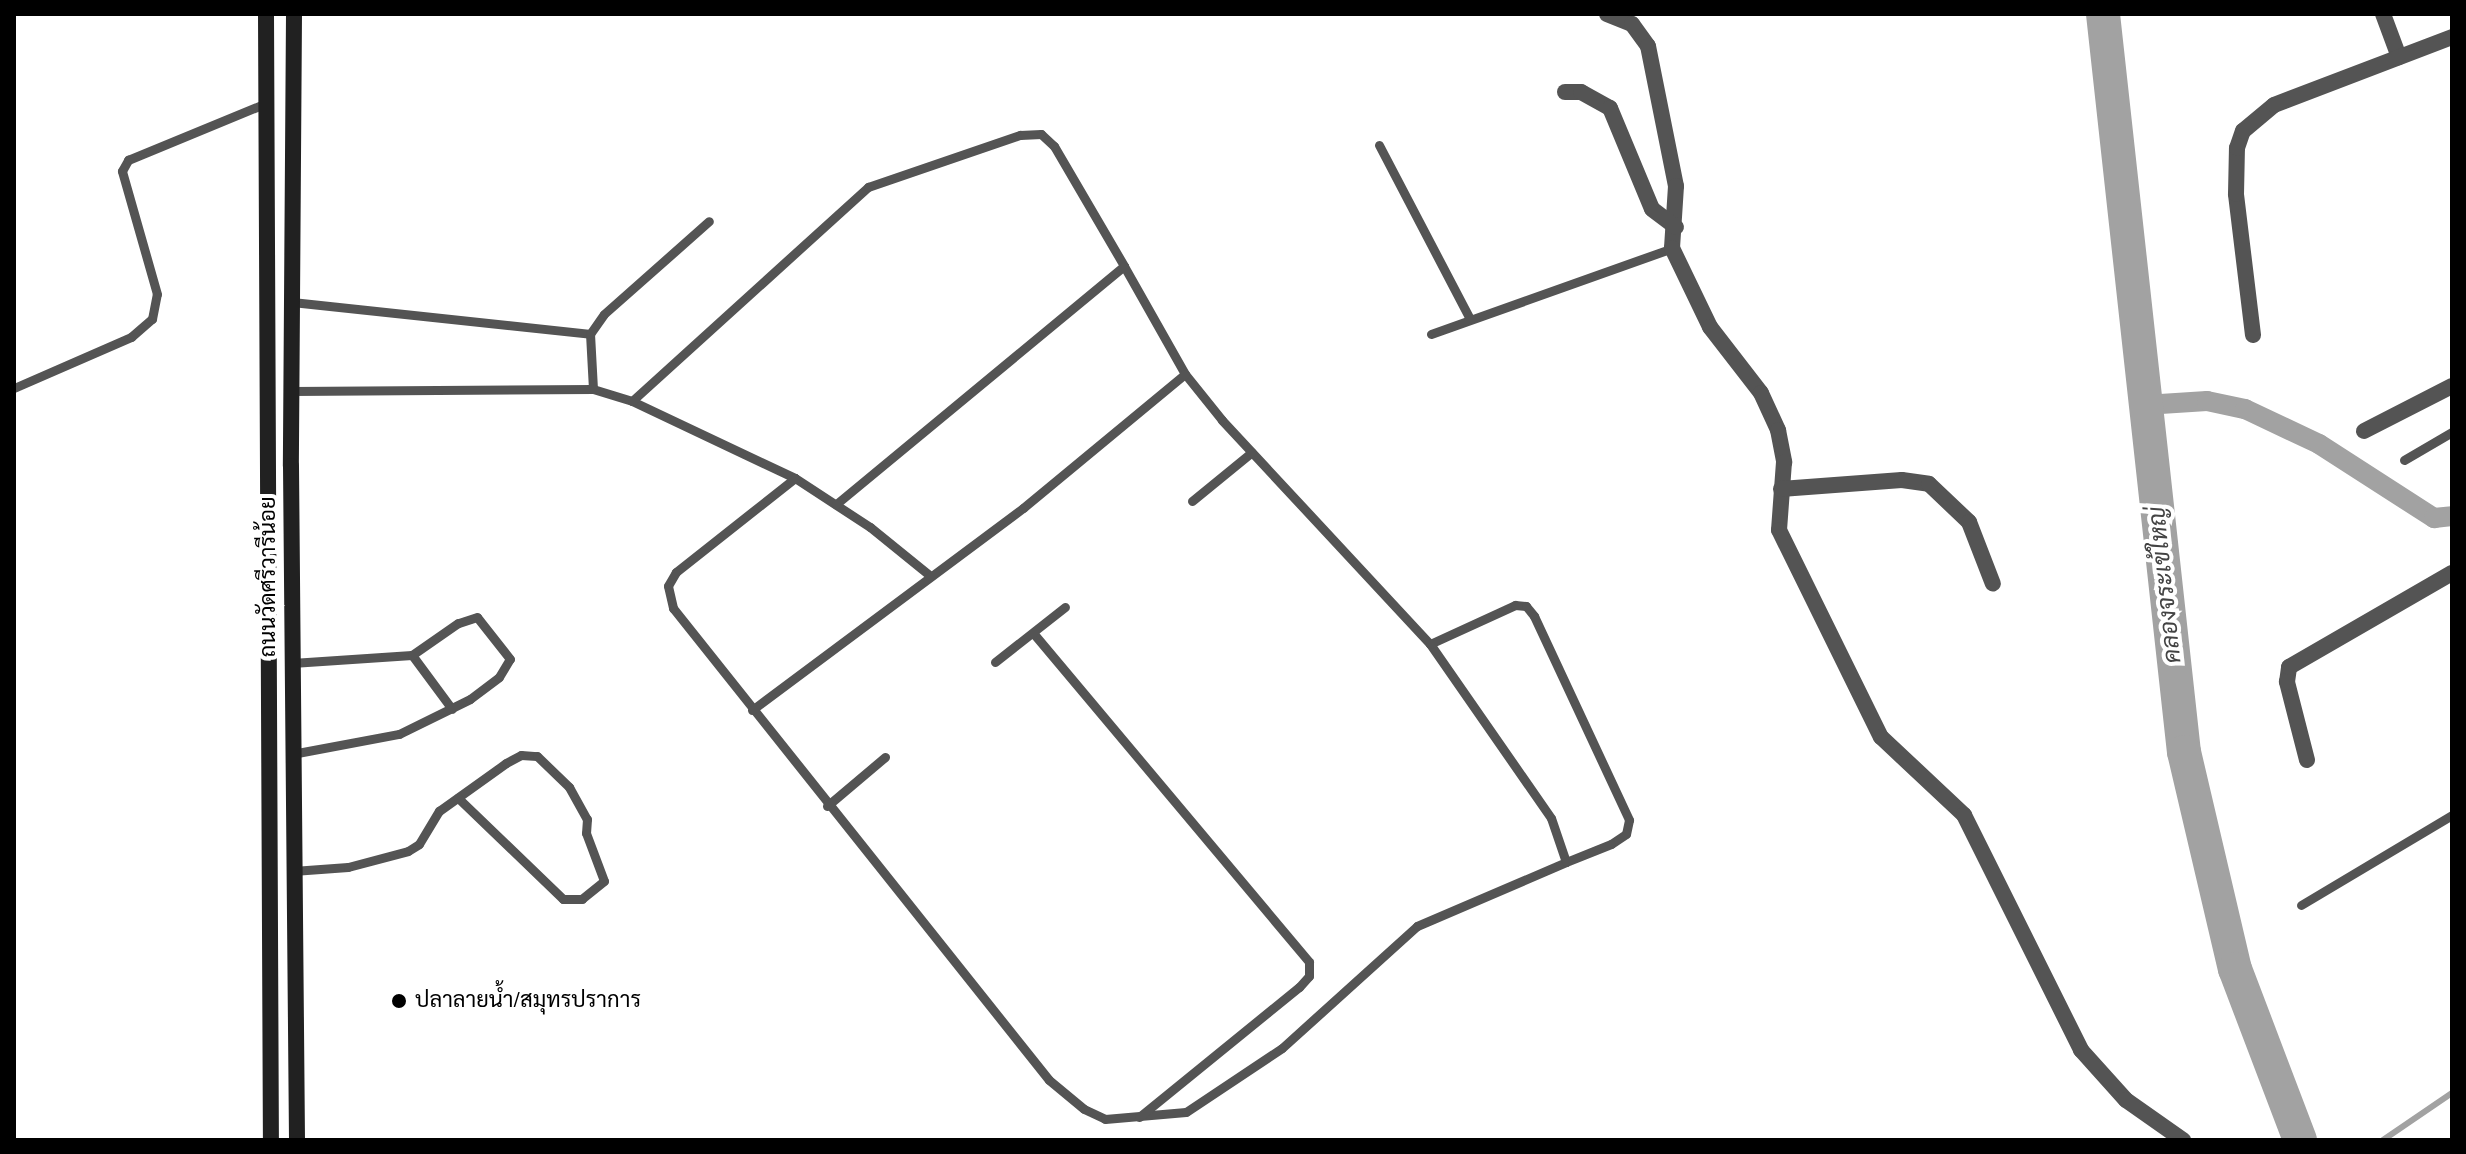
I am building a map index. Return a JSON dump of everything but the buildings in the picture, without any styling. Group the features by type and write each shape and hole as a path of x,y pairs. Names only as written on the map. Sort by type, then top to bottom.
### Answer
{"main road":[{"name":"ถนนวัดศรีวารีน้อย","path":"266,14 271,1140"},
{"name":"ถนนวัดศรีวารีน้อย","path":"294,14 292,754 297,1140"},
{"path":"271,1118 297,1118"}],"street":[{"path":"1607,14 1632,24 1648,46 1676,186 1676,227 1672,248 1710,327 1761,393 1778,430 1781,489 1779,530 1881,737 1964,815 2089,1060 2126,1100 2183,1140"},
{"path":"2383,14 2399,57"},
{"path":"2253,335 2236,194 2237,148 2243,131 2274,105 2452,37"},
{"path":"1565,92 1581,92 1610,108 1652,209 1676,227"},
{"path":"2364,431 2452,386"},
{"path":"1781,489 1902,480 1929,484 1969,522 1993,584"},
{"path":"2307,760 2287,682 2289,667 2452,573"}],"lane":[{"path":"14,388 131,337 152,319 157,294 122,171 128,160 266,103"},
{"path":"632,401 868,187 1020,135 1041,134 1054,146 1185,374 1252,452 1430,644 1551,818 1566,862"},
{"path":"1379,145 1470,319"},
{"path":"593,389 590,334 629,290 709,221"},
{"path":"1431,334 1672,248"},
{"path":"836,504 1124,266"},
{"path":"292,302 590,334"},
{"path":"752,710 928,574 1023,508 1185,374"},
{"path":"292,391 593,389 632,401 795,478 836,504 928,574"},
{"path":"2404,460 2452,432"},
{"path":"1192,501 1252,452"},
{"path":"795,478 676,572 668,586 673,608 827,806 1049,1080 1084,1109 1105,1119 1136,1120 1186,1112 1282,1048 1417,926 1611,844 1626,834 1629,820 1534,616 1526,606 1515,605 1430,644"},
{"path":"995,662 1065,607"},
{"path":"292,663 412,655 469,618 477,617 504,647 510,659 507,669 452,709 399,734 292,754"},
{"path":"1034,634 1309,962 1309,976 1299,987 1136,1120"},
{"path":"412,655 452,709"},
{"path":"293,871 348,867 408,851 419,844 439,811 506,763 521,755 537,756 569,787 587,819 586,833 604,881 582,899 563,899 458,798"},
{"path":"827,806 885,757"},
{"path":"2301,905 2452,815"}],"waterway":[{"name":"คลองจระเข้ใหญ่","path":"2103,14 2184,752 2235,969 2300,1140"},
{"path":"2145,405 2207,401 2245,409 2319,444 2434,518 2452,516"},
{"path":"2383,1140 2452,1093"}],"place":[{"name":"ปลาลายน้ำ/สมุทรปราการ","path":"399,1001"}]}
